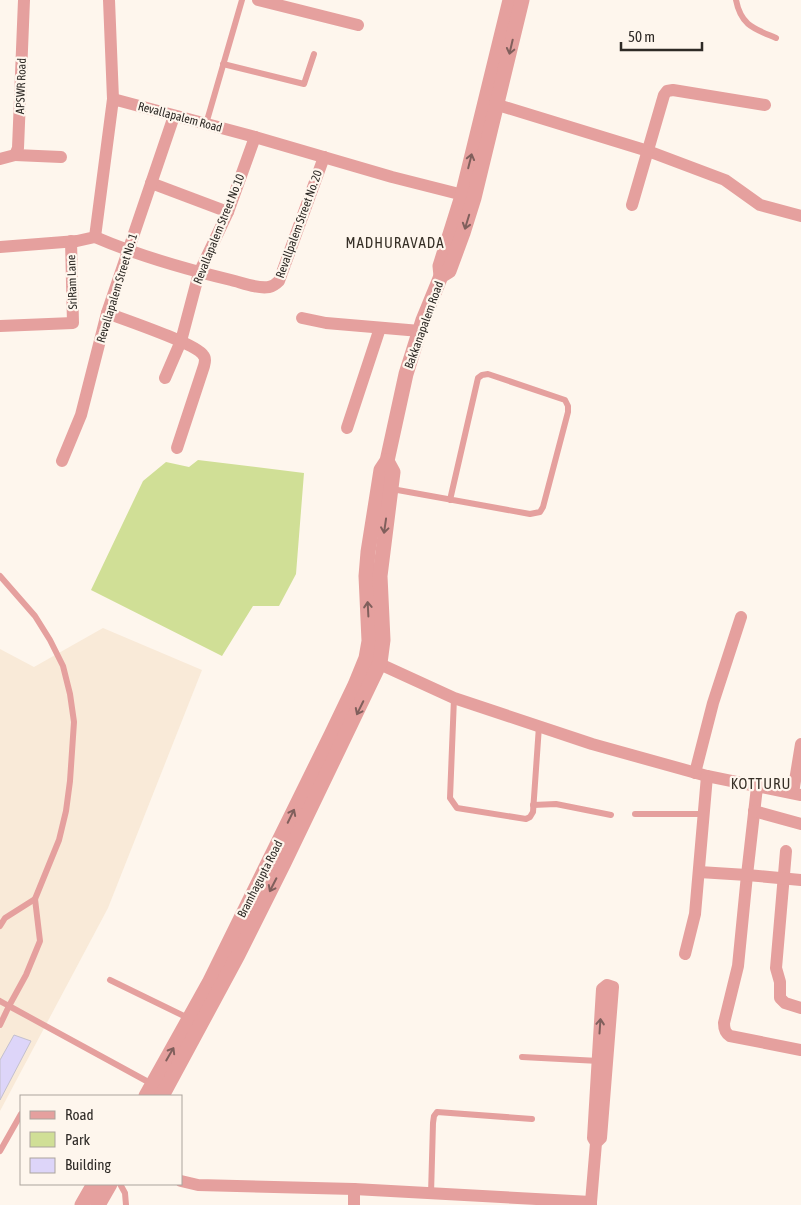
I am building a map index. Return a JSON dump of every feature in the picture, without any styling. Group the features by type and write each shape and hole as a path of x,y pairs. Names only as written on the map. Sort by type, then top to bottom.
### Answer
{"street":[{"name":"APSWR Road","path":"16,156 18,148 24,0"},
{"path":"95,237 113,99 109,0"},
{"path":"258,0 358,25"},
{"path":"468,197 510,0"},
{"name":"Bakkanapalem Road","path":"373,661 369,634 366,576 381,470 387,461 406,374 420,331 441,276 449,271 463,234 468,197 498,105 522,0"},
{"path":"632,205 664,95 667,91 673,90 765,105"},
{"name":"Revallapalem Road","path":"113,99 468,197"},
{"path":"498,105 648,151 725,180 760,205 801,216"},
{"name":"Revallapalem Street No. 1","path":"62,461 81,414 107,313 174,116"},
{"name":"Revallapalem Street No 10","path":"165,378 181,341 199,273 228,212 255,137"},
{"path":"0,158 16,156 61,157"},
{"name":"Revallpalem Street No. 20","path":"199,273 258,287 276,285 324,157"},
{"path":"151,183 228,212"},
{"path":"0,247 95,237 128,251 199,273"},
{"name":"SriRam Lane","path":"0,326 74,323 71,241"},
{"path":"107,313 181,341 202,352 205,357 204,366 178,448"},
{"path":"302,318 326,323 420,331"},
{"path":"347,428 380,328"},
{"path":"387,461 393,472 380,576 383,640 373,661 454,698 636,758 758,788 797,794 801,744"},
{"path":"685,954 694,925 703,814 701,774 713,704 741,617"},
{"name":"Bramhagupta Road","path":"153,1092 355,685 373,661"},
{"name":"Bramhagupta Road","path":"153,1092 247,938 373,661"},
{"path":"758,788 738,966 724,1029 726,1034 730,1036 801,1050"},
{"path":"754,812 801,824"},
{"path":"786,851 776,961 780,998 786,1003 801,1008"},
{"path":"698,872 801,880"},
{"path":"182,1181 198,1185 354,1190 430,1200 591,1204 596,1143 601,1138 602,989 607,984 613,987 602,1061"},
{"path":"82,1205 93,1185"},
{"path":"98,1205 109,1185"},
{"path":"354,1190 354,1205"}],"lane":[{"path":"206,124 242,0"},
{"path":"736,0 737,8 743,20 751,28 776,38"},
{"path":"223,64 304,84 314,54"},
{"path":"390,489 450,500 530,514 540,512 543,507 568,412 565,400 488,374 478,378 450,500"},
{"path":"0,576 35,616 50,640 63,666 74,722 66,811 58,840 34,899 40,941 26,975 0,1025"},
{"path":"454,698 450,798 452,804 457,808 526,819 530,817 533,805 540,726"},
{"path":"533,805 556,804 611,815"},
{"path":"635,814 703,814"},
{"path":"0,926 5,918 34,899"},
{"path":"110,980 189,1018"},
{"path":"0,1002 153,1092"},
{"path":"522,1057 602,1061"},
{"path":"430,1200 433,1123 437,1112 532,1119"},
{"path":"0,1151 20,1116"},
{"path":"120,1185 125,1194 126,1205"}],"shaded area":[{"path":"103,628 202,670 108,908 0,1111 0,649 34,667"}],"green space":[{"path":"198,460 304,473 296,574 279,606 253,606 222,656 91,590 143,481 166,462 189,467"}],"building":[{"path":"14,1035 31,1041 0,1100 0,1060"}],"district":[{"name":"MADHURAVADA","path":"395,243"},
{"name":"KOTTURU","path":"761,784"}]}
